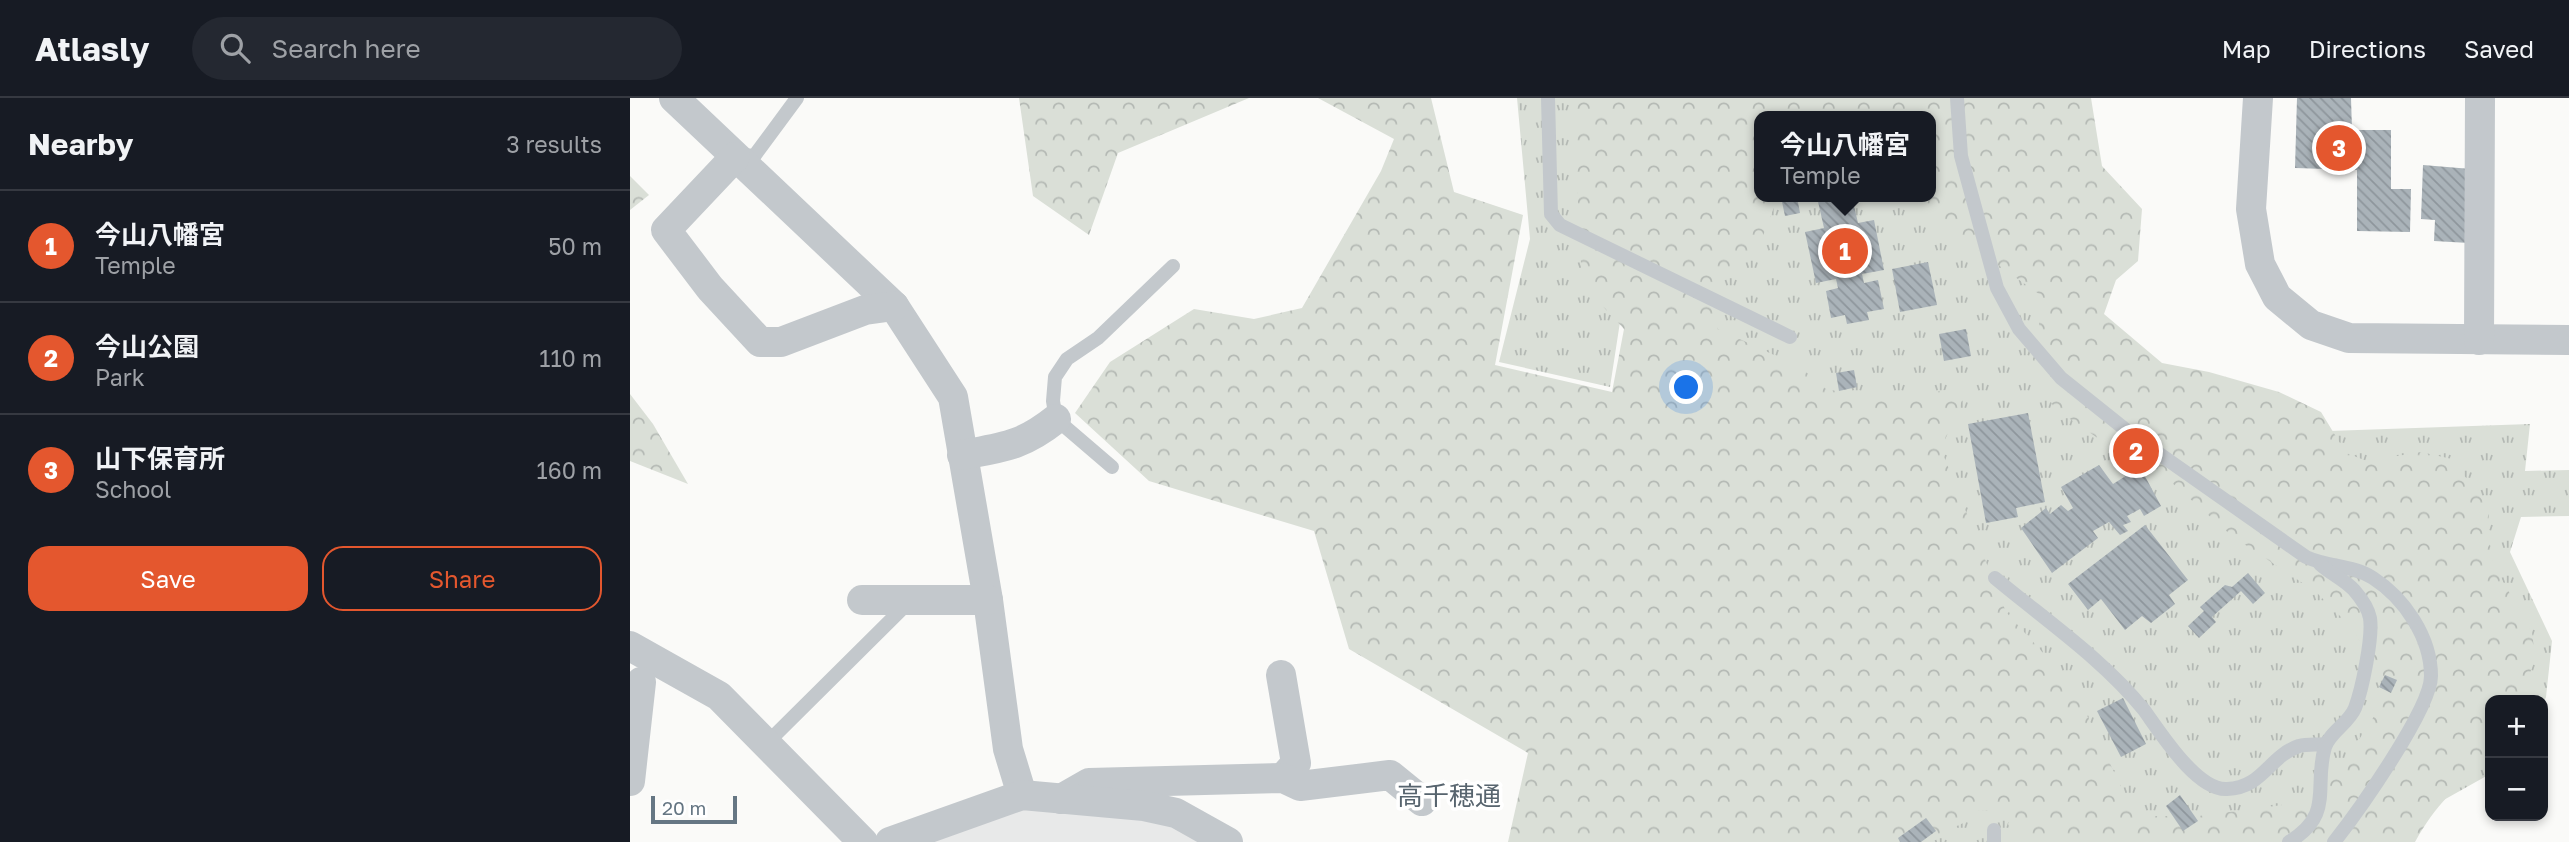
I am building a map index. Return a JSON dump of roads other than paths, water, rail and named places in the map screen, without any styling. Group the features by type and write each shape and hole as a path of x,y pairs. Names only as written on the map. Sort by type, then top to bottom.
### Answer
{"street":[{"path":"674,98 894,306 953,397 988,600 1008,749 1023,795"},
{"path":"2258,98 2252,209 2260,264 2277,297 2311,325 2349,338 2569,340"},
{"path":"2479,340 2480,98"},
{"path":"735,157 666,230 710,288 761,342 781,342 865,310 894,306"},
{"path":"962,455 1015,445 1035,436 1056,419"},
{"path":"862,600 988,600"},
{"path":"630,646 719,696 863,842"},
{"path":"1281,675 1296,763 1283,778"},
{"path":"630,781 641,682"},
{"path":"1061,799 1088,783 1283,778 1300,786 1390,775 1422,801"},
{"path":"890,842 1023,795 1144,806 1176,813 1228,842"}],"lane":[{"path":"735,157 755,155 797,98"},
{"path":"1548,98 1551,214 1560,225 1790,337"},
{"path":"1957,98 1961,156 1997,288 2019,329 2061,378 2131,434 2306,557 2319,563 2354,590 2364,602 2370,619 2369,646 2354,710 2326,744 2320,802 2313,821 2289,842"},
{"path":"1112,467 1056,419 1052,401 1055,377 1067,359 1098,338 1173,266"},
{"path":"2319,563 2357,570 2373,578 2399,600 2419,627 2428,653 2431,676 2424,704 2364,801 2334,842"},
{"path":"1995,578 2130,693 2183,761 2213,786 2225,790 2248,786 2284,754 2300,746 2326,744"},
{"path":"765,745 910,601"}],"place":[{"name":"山下保育所","path":"2339,148"},
{"name":"今山八幡宮","path":"1845,251"},
{"name":"今山公園","path":"2136,451"}],"district":[{"name":"高千穂通","path":"1449,796"}]}
